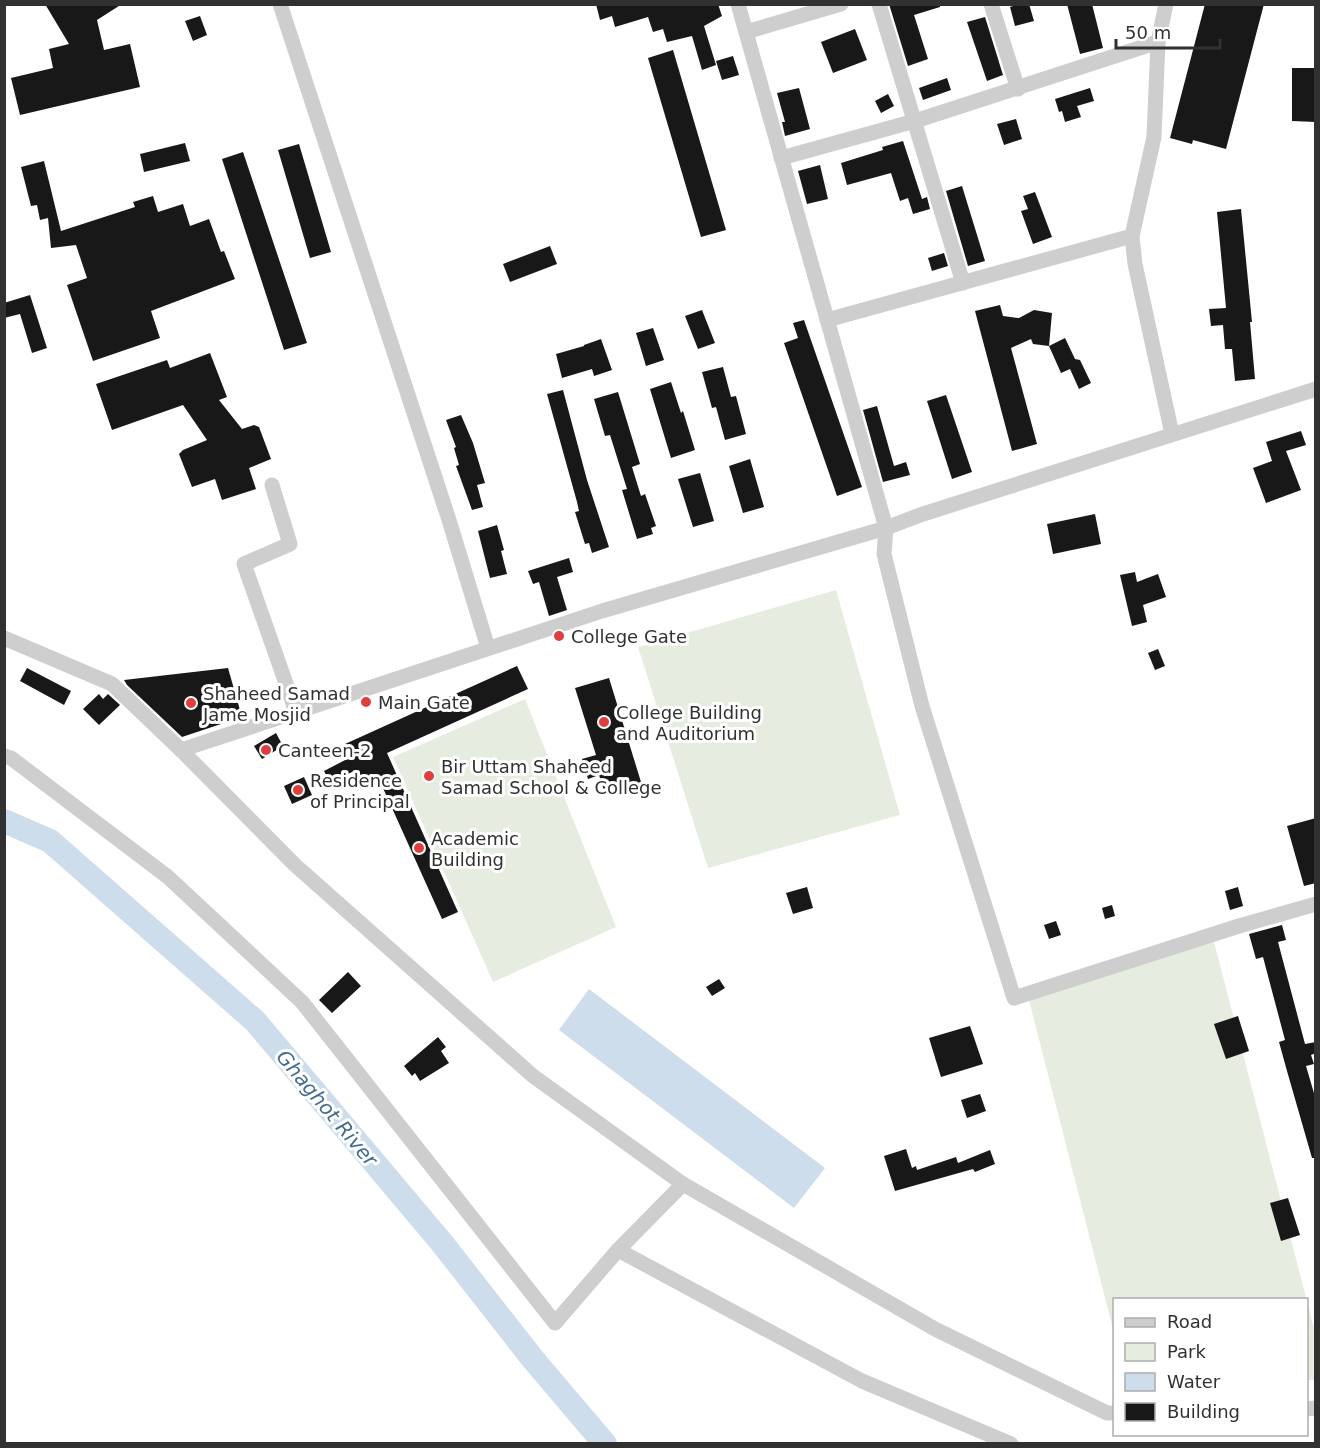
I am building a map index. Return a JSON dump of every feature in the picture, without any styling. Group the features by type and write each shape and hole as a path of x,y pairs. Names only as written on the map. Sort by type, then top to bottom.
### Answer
{"street":[{"path":"280,4 450,520 488,648"},
{"path":"738,4 886,528 884,554 922,706 1014,998 1239,926 1316,904"},
{"path":"746,32 841,4"},
{"path":"879,4 963,284"},
{"path":"992,4 1018,89"},
{"path":"1166,4 1158,42 1154,137 1132,236 1135,264 1172,434"},
{"path":"781,158 915,121 1158,42"},
{"path":"827,320 1132,236"},
{"path":"182,750 602,611 886,528 920,515 1316,389"},
{"path":"272,485 290,544 244,564 296,712"},
{"path":"4,638 112,684 182,750 296,865 533,1076 683,1184 935,1329 1107,1413 1113,1413"},
{"path":"4,756 20,765 168,877 302,1002 555,1323 618,1250 683,1184"},
{"path":"618,1250 862,1381 1011,1443"}],"green space":[{"path":"836,590 900,815 708,868 638,647"},
{"path":"525,699 616,927 493,982 393,757"},
{"path":"1213,938 1306,1298 1113,1298 1113,1329 1029,1000"},
{"path":"1308,1305 1315,1332 1315,1380 1308,1380"}],"water":[{"path":"589,989 825,1168 794,1208 559,1030"}],"building":[{"path":"45,4 122,4 97,20 104,50 130,44 140,87 20,115 11,78 53,68 49,49 69,44"},
{"path":"596,4 718,4 722,16 704,26 716,65 702,70 692,36 667,42 663,29 653,32 648,17 615,27 612,16 600,20"},
{"path":"889,4 940,4 940,7 914,15 928,59 908,66"},
{"path":"1029,4 1034,21 1015,26 1010,7"},
{"path":"1067,4 1092,4 1103,48 1080,54"},
{"path":"1205,4 1264,4 1226,149 1193,140 1192,144 1170,138"},
{"path":"200,16 207,35 193,41 185,21"},
{"path":"985,17 1003,75 987,81 967,22"},
{"path":"855,29 867,60 833,73 821,42"},
{"path":"673,50 726,230 701,237 648,58"},
{"path":"733,56 739,75 722,80 716,61"},
{"path":"1292,68 1316,68 1316,122 1292,121"},
{"path":"947,78 951,90 923,100 919,88"},
{"path":"799,88 810,129 785,136 782,122 785,122 777,93"},
{"path":"1090,88 1094,101 1077,106 1081,117 1065,122 1055,99"},
{"path":"888,94 894,106 881,113 875,101"},
{"path":"1016,119 1022,139 1004,145 997,124"},
{"path":"903,141 922,199 927,197 930,209 913,214 908,198 900,201 891,173 847,185 841,163"},
{"path":"185,143 190,161 144,172 140,154"},
{"path":"299,144 331,252 310,258 278,150"},
{"path":"243,152 307,343 284,350 222,159"},
{"path":"44,161 61,231 135,207 133,202 153,196 158,212 183,204 190,226 209,219 221,252 224,251 235,279 151,311 160,338 93,361 67,285 87,278 76,245 51,248 48,218 40,220 37,205 31,206 21,167"},
{"path":"820,165 828,199 807,204 798,171"},
{"path":"962,186 985,261 968,266 946,191"},
{"path":"1035,192 1052,237 1033,244 1021,211 1028,209 1023,196"},
{"path":"1241,209 1255,379 1235,381 1232,349 1225,349 1223,325 1211,326 1209,309 1226,308 1217,212"},
{"path":"550,246 557,264 510,282 503,264"},
{"path":"944,253 948,266 932,271 928,258"},
{"path":"30,295 47,348 32,353 20,314 4,318 4,303"},
{"path":"1000,305 1003,316 1019,318 1034,310 1052,313 1049,346 1033,344 1031,339 1011,348 1037,444 1012,451 975,311"},
{"path":"702,310 715,343 698,349 685,316"},
{"path":"804,320 862,487 837,496 784,343 798,338 793,323"},
{"path":"653,328 664,360 646,366 636,333"},
{"path":"1065,338 1075,359 1080,360 1091,383 1079,389 1070,369 1061,373 1049,346"},
{"path":"601,339 612,370 594,376 592,369 562,378 556,354"},
{"path":"210,353 227,397 219,400 242,429 254,425 259,427 271,459 249,468 256,489 222,500 215,479 192,487 179,454 207,440 183,405 112,430 96,384 167,360 170,368"},
{"path":"723,367 731,397 736,396 746,434 725,440 716,407 712,408 702,372"},
{"path":"671,382 695,450 671,458 650,389"},
{"path":"563,390 587,480 609,547 592,553 589,543 585,544 575,512 579,511 577,502 547,394"},
{"path":"618,392 640,464 632,467 641,496 645,494 656,526 651,528 653,534 637,539 622,490 627,489 610,435 605,436 594,399"},
{"path":"946,395 972,472 952,479 927,401"},
{"path":"877,406 894,466 906,462 910,475 883,482 863,410"},
{"path":"461,415 473,443 485,483 477,485 483,507 472,510 456,466 459,465 454,448 456,447 446,420"},
{"path":"1301,431 1306,445 1286,451 1301,490 1266,503 1253,468 1272,461 1266,442"},
{"path":"750,459 764,507 743,513 729,466"},
{"path":"700,473 714,521 693,527 678,479"},
{"path":"1095,514 1101,544 1053,554 1047,524"},
{"path":"497,525 504,550 501,551 507,574 490,578 478,531"},
{"path":"569,558 573,572 557,577 567,610 549,616 539,582 533,584 528,571"},
{"path":"1135,572 1137,582 1158,574 1166,597 1143,605 1147,622 1132,626 1120,575"},
{"path":"1158,649 1165,666 1155,670 1148,653"},
{"name":"Academic Building","path":"517,666 528,689 387,753 458,912 442,919 378,777 363,784 356,770 330,783 324,771 351,757 345,744"},
{"path":"27,668 71,691 64,705 20,681"},
{"name":"Shaheed Samad Jame Mosjid","path":"228,668 242,717 182,737 124,680"},
{"name":"College Building and Auditorium","path":"609,678 641,782 605,793 599,775 588,779 582,759 596,755 575,688"},
{"path":"99,694 103,699 108,694 120,705 99,725 83,709"},
{"name":"Canteen-2","path":"276,733 283,746 262,759 254,746"},
{"name":"Residence of Principal","path":"304,777 312,795 292,804 284,786"},
{"path":"1316,818 1316,883 1304,886 1287,826"},
{"path":"807,887 813,908 793,914 786,893"},
{"path":"1238,887 1243,906 1230,910 1225,891"},
{"path":"1112,905 1115,916 1105,919 1102,908"},
{"path":"1056,921 1061,935 1049,939 1044,925"},
{"path":"1282,925 1286,940 1278,942 1305,1044 1316,1042 1316,1053 1311,1055 1314,1064 1306,1066 1316,1100 1316,1158 1312,1158 1279,1042 1285,1040 1263,957 1256,959 1249,934"},
{"path":"348,972 361,986 332,1013 319,1000"},
{"path":"719,979 725,988 712,996 706,987"},
{"path":"1238,1016 1249,1051 1226,1059 1214,1024"},
{"path":"970,1026 983,1064 941,1077 929,1038"},
{"path":"438,1037 446,1047 441,1051 449,1063 420,1081 415,1073 412,1076 404,1066"},
{"path":"980,1094 986,1111 967,1118 961,1100"},
{"path":"906,1149 912,1168 916,1166 917,1170 956,1157 958,1163 990,1150 995,1164 975,1172 973,1169 895,1191 884,1156"},
{"path":"1288,1198 1300,1235 1281,1241 1270,1203"}],"waterway":[{"name":"Ghaghot River","path":"4,821 50,841 255,1021 442,1243 532,1358 605,1444"}],"place":[{"name":"College Gate","path":"559,636"},
{"name":"Main Gate","path":"366,702"},
{"name":"Shaheed Samad Jame Mosjid","path":"191,703"},
{"name":"College Building and Auditorium","path":"604,722"},
{"name":"Canteen-2","path":"266,750"},
{"name":"Bir Uttam Shaheed Samad School & College","path":"429,776"},
{"name":"Residence of Principal","path":"298,790"},
{"name":"Academic Building","path":"419,848"}]}
